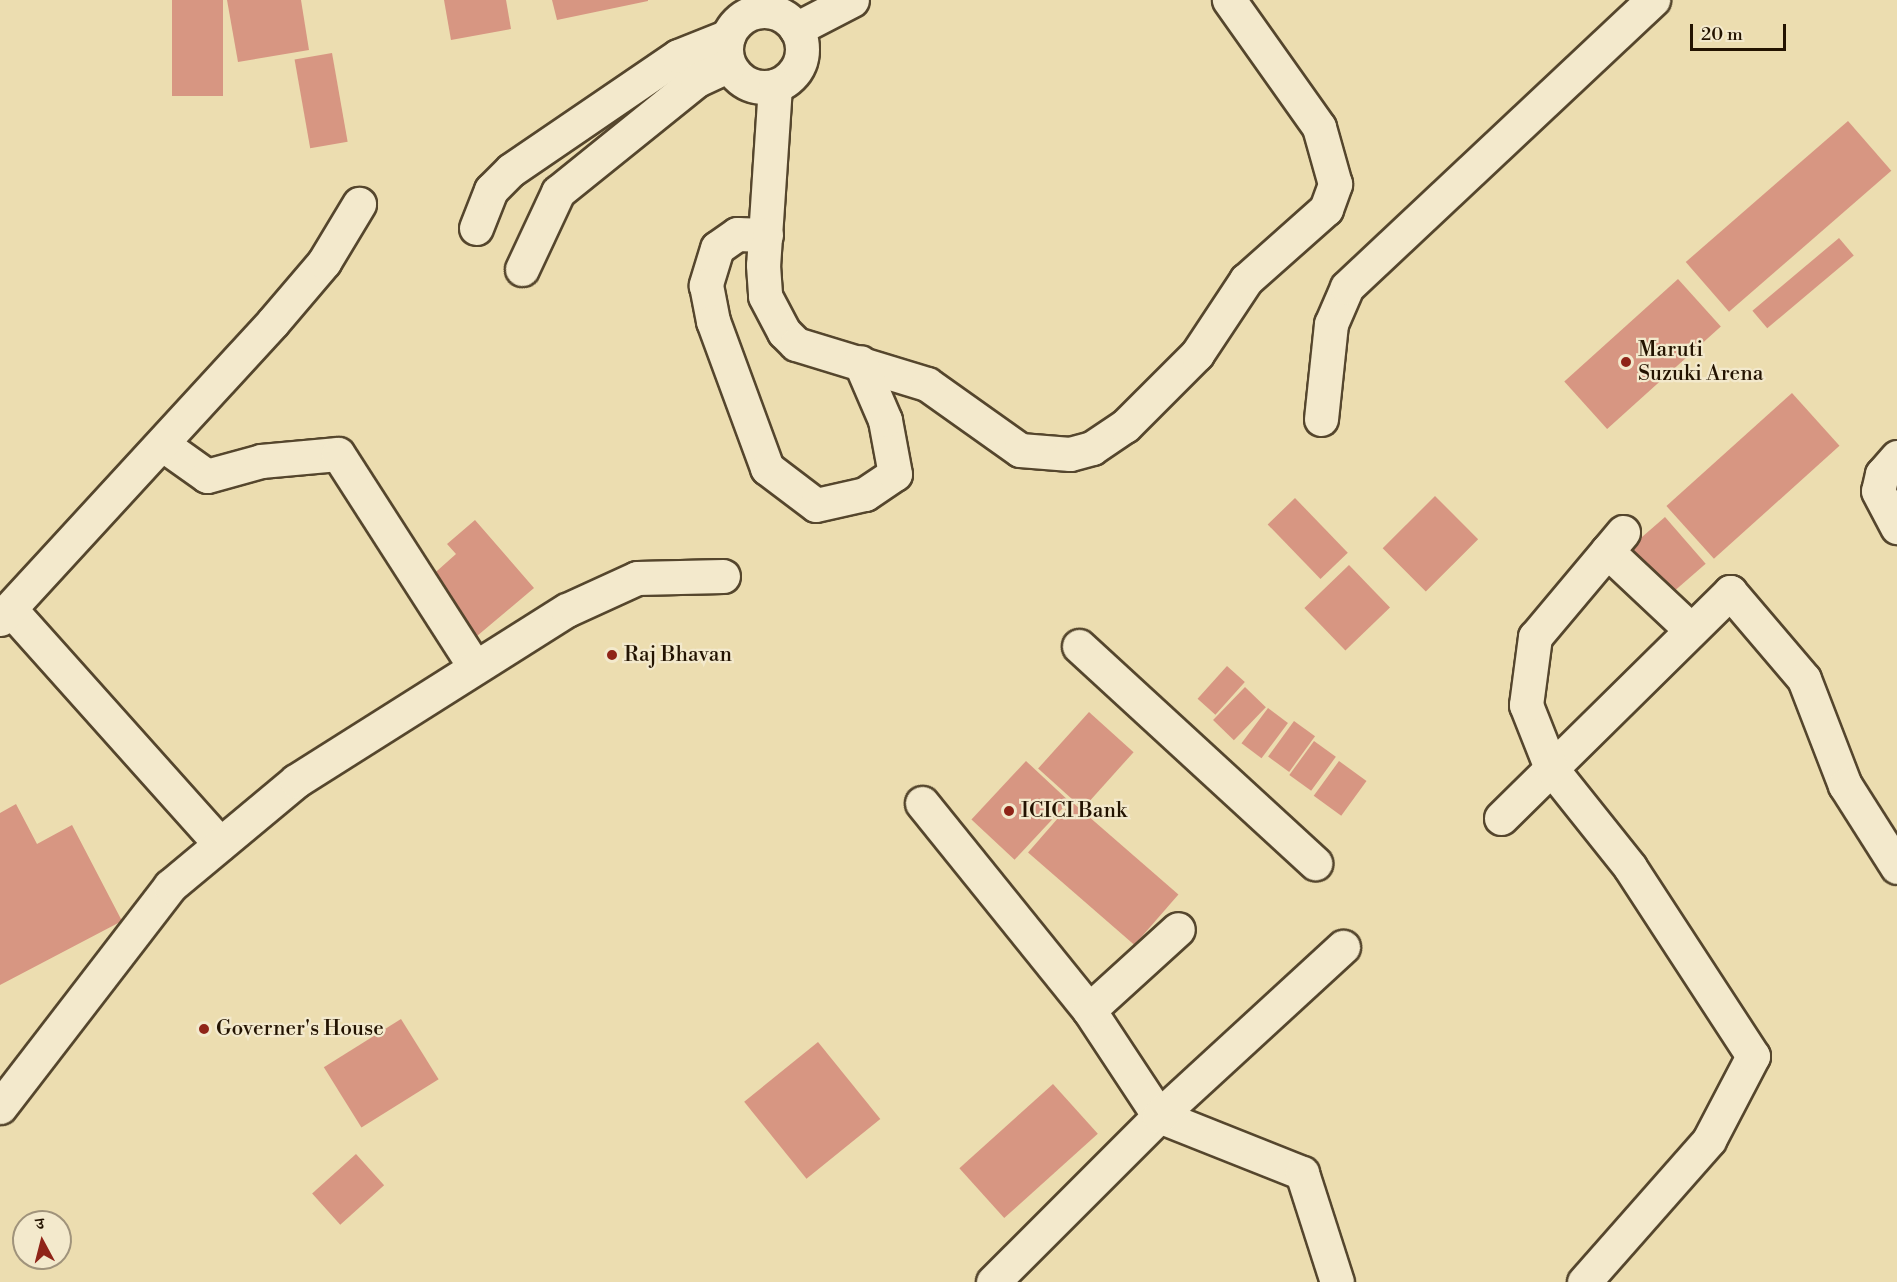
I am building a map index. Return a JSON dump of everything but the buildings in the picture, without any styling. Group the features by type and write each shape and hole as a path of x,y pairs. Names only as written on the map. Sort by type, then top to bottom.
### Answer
{"street":[{"path":"796,29 852,0"},
{"path":"522,269 558,192 697,80 729,51 752,6 778,13 796,29 799,66 775,86 766,235 765,296 784,332 796,344 927,384 1020,450 1070,454 1092,448 1125,426 1197,354 1246,280 1326,208 1335,184 1319,127 1229,0"},
{"path":"1322,419 1331,324 1347,287 1653,0"},
{"path":"729,51 742,81 775,86"},
{"path":"476,228 491,190 522,162 678,56 729,51"},
{"path":"522,162 558,192"},
{"path":"220,844 5,614 162,444 324,262 359,204"},
{"path":"766,235 737,234 717,248 706,285 713,321 767,468 816,505 865,494 895,474 885,420 860,362"},
{"path":"162,444 207,476 261,461 338,454 474,666"},
{"path":"1897,458 1882,474 1878,491 1897,527"},
{"path":"1584,1282 1709,1140 1753,1056 1630,867 1551,768 1526,705 1535,637 1615,541 1691,630"},
{"path":"0,1107 170,886 296,781 474,666 567,610 638,578 723,576"},
{"path":"1501,818 1730,592 1804,679 1845,785 1897,867"},
{"path":"1079,646 1315,863"},
{"path":"922,803 1089,1010 1160,1116 1302,1173 1337,1282"},
{"path":"1089,1010 1178,929"},
{"path":"993,1282 1160,1116 1343,947"}],"place":[{"name":"Maruti Suzuki Arena","path":"1626,362"},
{"name":"Raj Bhavan","path":"612,655"},
{"name":"ICICI Bank","path":"1009,811"},
{"name":"Governer's House","path":"204,1029"}]}
